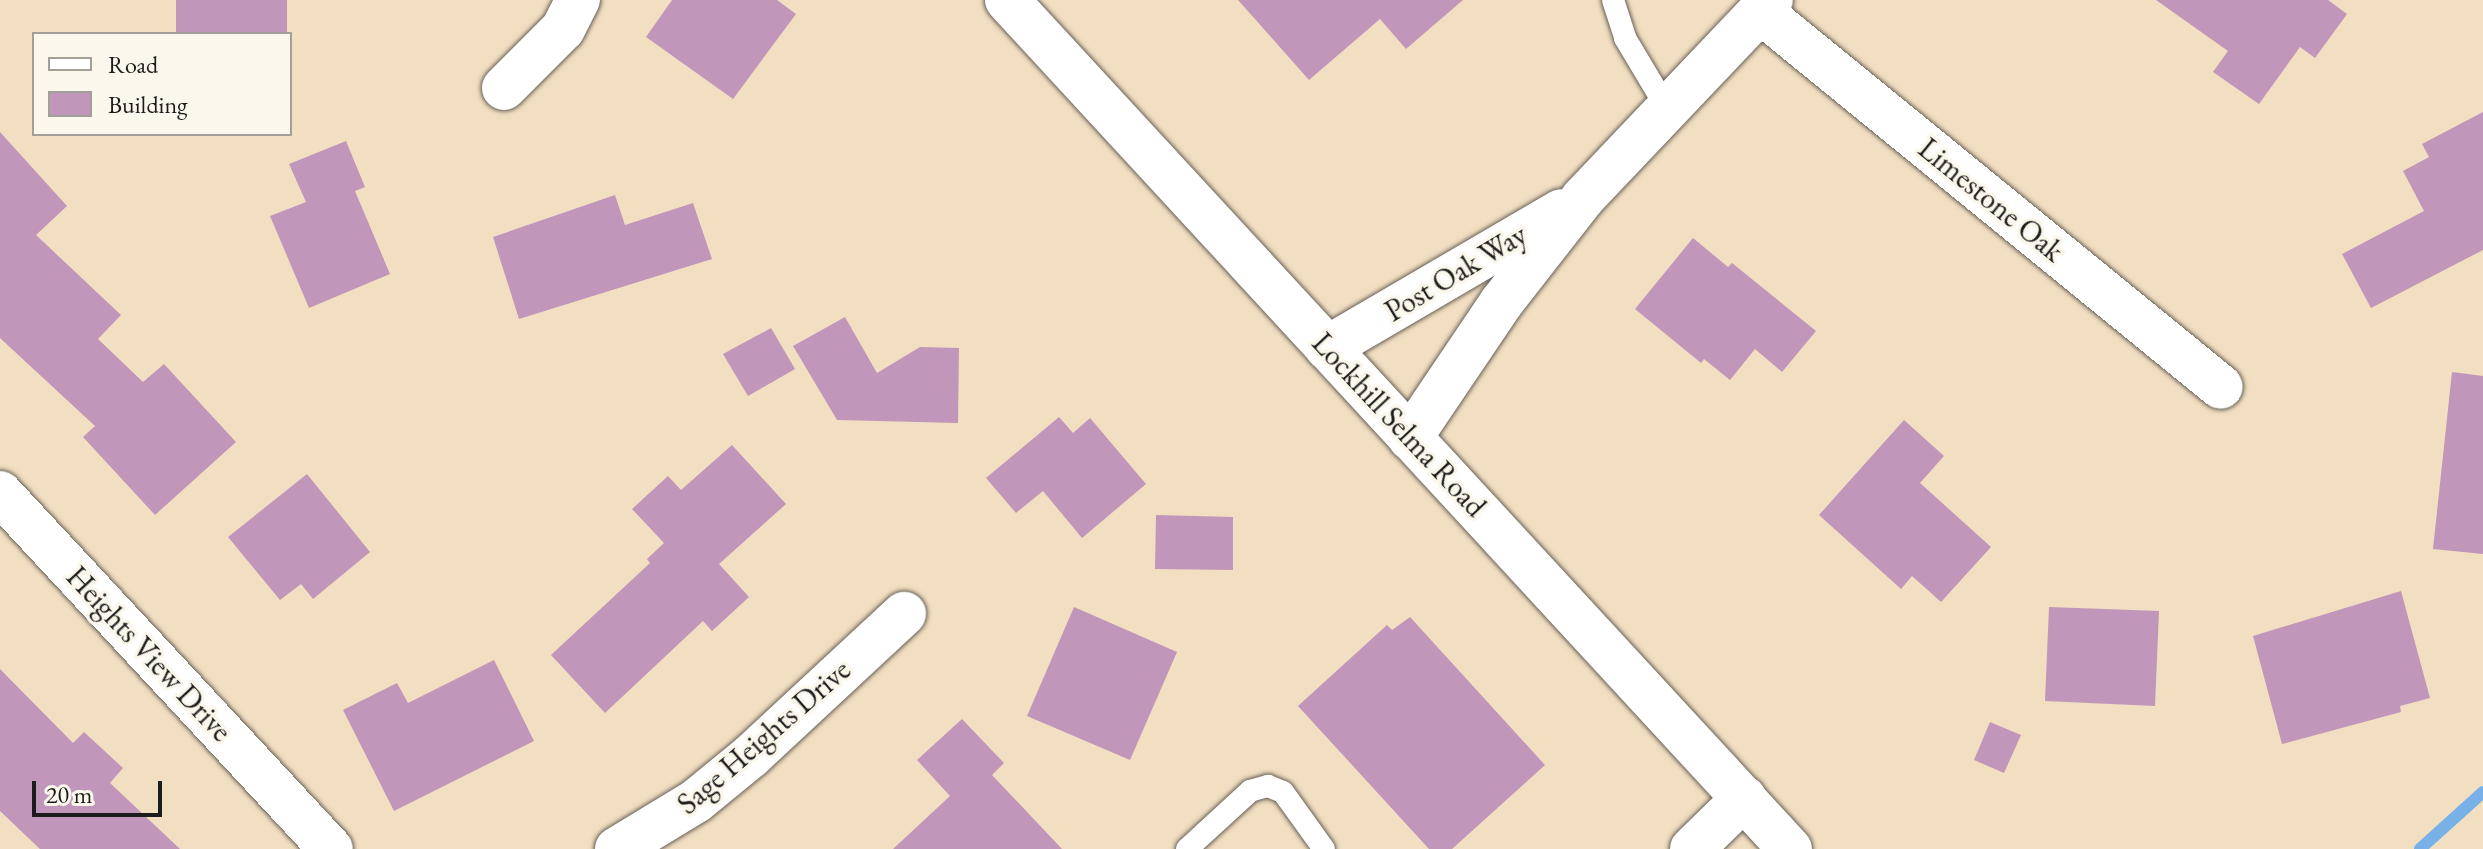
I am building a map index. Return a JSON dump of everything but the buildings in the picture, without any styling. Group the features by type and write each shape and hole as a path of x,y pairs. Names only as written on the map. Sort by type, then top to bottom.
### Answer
{"street":[{"path":"504,88 563,29 578,0"},
{"name":"Lockhill Selma Road","path":"1007,0 1790,849"},
{"name":"Post Oak Way","path":"1410,438 1501,303 1583,198 1766,6"},
{"name":"Limestone Oak","path":"1766,6 2221,387"},
{"name":"Post Oak Way","path":"1327,348 1583,198"},
{"name":"Heights View Drive","path":"0,493 331,849"},
{"name":"Sage Heights Drive","path":"617,849 696,801 751,756 904,614"},
{"path":"1692,849 1744,798"}],"lane":[{"path":"1613,0 1625,38 1668,110"},
{"path":"1187,849 1250,791 1268,786 1283,792 1324,849"}],"waterway":[{"path":"2420,849 2483,792"}]}
